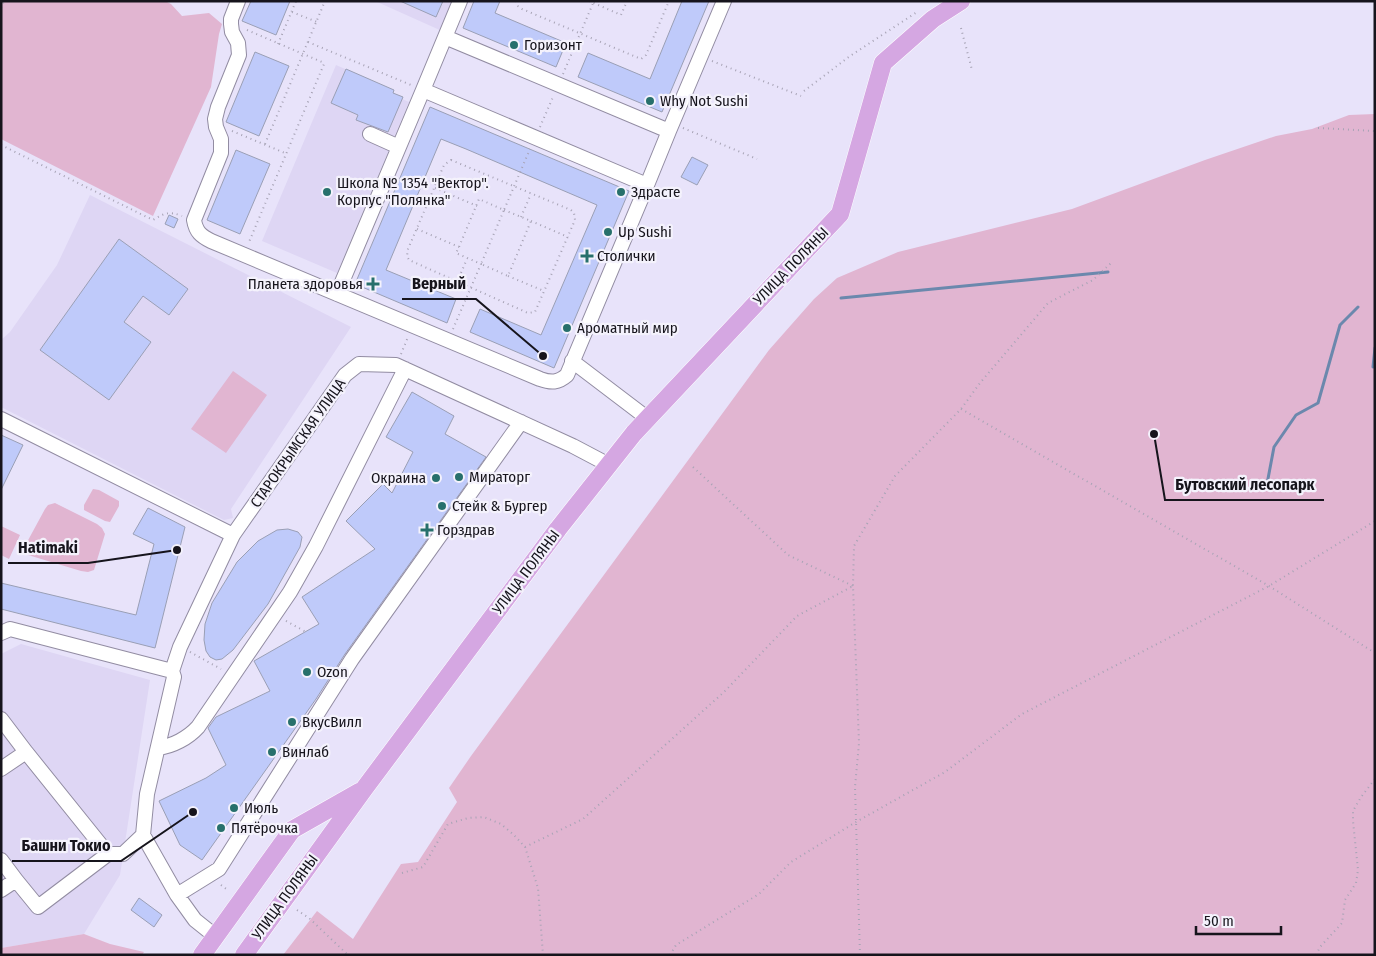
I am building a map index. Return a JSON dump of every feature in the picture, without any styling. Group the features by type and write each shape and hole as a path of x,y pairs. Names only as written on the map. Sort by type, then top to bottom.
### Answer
{"main road":[{"name":"УЛИЦА ПОЛЯНЫ","path":"244,955 558,529 609,465 648,418 840,214 883,63 933,19 961,1"},
{"path":"202,955 292,830 364,790"}],"street":[{"path":"238,1 230,24 238,43 239,56 218,107 216,124 221,139 222,153 194,220 195,228 203,237 549,382 561,380 567,374 724,1"},
{"path":"337,294 460,1"},
{"path":"445,37 558,85 671,128"},
{"path":"423,90 647,185"},
{"path":"370,134 399,146"},
{"path":"572,361 648,418"},
{"name":"СТАРОКРЫМСКАЯ УЛИЦА","path":"172,671 180,647 233,535 345,375 359,364 396,365 573,446 609,465"},
{"path":"158,748 190,736 198,727 290,592 316,546 405,370"},
{"path":"1,419 233,535"},
{"path":"177,895 219,870 352,659 521,422"},
{"path":"1,633 10,629 172,671 174,677 147,794 144,836 177,895 196,920 215,936"},
{"path":"1,719 108,854"},
{"path":"1,769 26,752"},
{"path":"1,860 38,907 108,854 123,854 144,836"},
{"path":"1,890 16,880"}],"path":[{"path":"1,8 4,1"},
{"path":"278,44 296,1"},
{"path":"516,1 522,9 641,59 646,55 669,1"},
{"path":"589,1 621,15 627,1"},
{"path":"265,144 324,2"},
{"path":"454,326 594,2"},
{"path":"804,91 850,56 922,10"},
{"path":"292,12 317,22"},
{"path":"230,24 324,64 244,254"},
{"path":"961,28 972,70"},
{"path":"308,42 423,90"},
{"path":"701,56 801,96"},
{"path":"216,124 286,153"},
{"path":"671,128 757,159"},
{"path":"1318,128 1375,131"},
{"path":"1,145 152,220 162,214 172,212 194,220"},
{"path":"451,160 574,213 575,220 537,309 531,313 409,260 407,256 408,249 435,188 444,165 451,160"},
{"path":"435,188 476,206"},
{"path":"521,217 531,193"},
{"path":"544,291 456,253 479,199 568,237"},
{"path":"508,276 531,221"},
{"path":"417,229 459,247"},
{"path":"457,282 468,258"},
{"path":"860,955 854,787 859,743 853,586 854,546 895,476 961,409 980,383 1048,303 1093,280 1110,263"},
{"path":"448,328 457,332"},
{"path":"961,409 1269,586 1375,652"},
{"path":"693,468 788,555 853,586"},
{"path":"670,955 676,945 759,894 791,862 856,822 945,772 1022,714 1269,586 1375,521"},
{"path":"526,847 583,819 724,692 796,616 853,586"},
{"path":"274,615 306,632"},
{"path":"180,647 232,675"},
{"path":"1316,955 1320,947 1342,923 1345,900 1356,883 1358,870 1353,811 1375,779"},
{"path":"402,873 423,867 448,824 468,818 484,817 500,824 526,847 538,888 543,955"},
{"path":"297,910 309,918 348,955"}],"shaded area":[{"path":"1,1 165,1 171,4 182,16 209,13 222,24 211,87 153,216 1,139"},
{"path":"375,1 455,1 442,31"},
{"name":"Школа № 1354 \"Вектор\". Корпус \"Полянка\"","path":"336,65 394,90 393,93 409,102 337,273 262,241"},
{"path":"1375,114 1375,955 283,955 317,911 353,939 401,864 418,862 457,802 449,788 471,756 769,350 814,299 837,278 898,252 1072,209 1276,136 1312,129 1349,115"},
{"path":"90,195 351,327 231,509 233,518 224,520 1,407 1,340 10,332 57,265"},
{"path":"233,371 267,395 226,453 191,429"},
{"path":"93,489 99,490 119,501 119,506 110,522 84,510 84,505"},
{"path":"55,503 102,528 105,534 94,570 88,572 81,571 28,555 24,549 45,509 48,505"},
{"path":"1,526 20,535 9,559 1,555"},
{"path":"21,644 150,680 120,875 84,934 1,948 1,654"},
{"path":"84,934 110,944 144,952 142,955 1,955 1,948"}],"building":[{"path":"251,1 290,1 276,35 242,21"},
{"path":"400,1 443,1 436,17"},
{"path":"474,1 500,1 495,13 566,43 556,67 463,28"},
{"path":"682,1 709,1 662,112 578,77 588,53 650,79"},
{"path":"255,52 289,66 259,136 226,122"},
{"path":"346,69 394,90 393,93 403,97 388,132 356,120 358,115 331,103"},
{"path":"430,107 629,191 554,368 470,332 480,309 541,335 597,205 466,149 441,139 386,270 456,299 447,323 355,284"},
{"path":"236,150 270,164 240,234 207,220"},
{"path":"692,157 708,165 697,185 681,177"},
{"path":"169,215 178,219 174,228 165,224"},
{"path":"119,239 188,289 169,315 143,296 124,322 151,342 109,400 40,350"},
{"path":"412,392 454,416 445,434 486,457 345,654 316,699 202,860 180,845 159,801 206,778 226,765 208,728 216,717 270,691 254,661 319,624 302,597 375,549 346,521 383,484 392,493 413,452 386,437"},
{"path":"1,435 23,445 1,490"},
{"path":"148,508 185,527 155,648 1,609 1,583 136,615 154,544 133,534"},
{"path":"288,529 298,532 302,537 300,547 268,604 233,650 222,659 216,660 210,657 206,651 204,640 205,624 212,603 237,562 258,541 277,530"},
{"path":"139,898 162,915 154,927 131,910"}],"waterway":[{"path":"841,298 1108,272"},
{"path":"1267,484 1274,447 1296,415 1318,403 1340,325 1358,307"},
{"path":"1373,367 1375,348"}],"place":[{"name":"Горизонт","path":"514,45"},
{"name":"Why Not Sushi","path":"650,101"},
{"name":"Школа № 1354 \"Вектор\". Корпус \"Полянка\"","path":"327,192"},
{"name":"Здрасте","path":"621,192"},
{"name":"Up Sushi","path":"608,232"},
{"name":"Столички","path":"587,256"},
{"name":"Планета здоровья","path":"373,284"},
{"name":"Ароматный мир","path":"567,328"},
{"name":"Верный","path":"543,356"},
{"name":"Бутовский лесопарк","path":"1154,434"},
{"name":"Мираторг","path":"459,477"},
{"name":"Окраина","path":"436,478"},
{"name":"Стейк & Бургер","path":"442,506"},
{"name":"Горздрав","path":"427,530"},
{"name":"Hatimaki","path":"177,550"},
{"name":"Ozon","path":"307,672"},
{"name":"ВкусВилл","path":"292,722"},
{"name":"Винлаб","path":"272,752"},
{"name":"Июль","path":"234,808"},
{"name":"Башни Токио","path":"193,812"},
{"name":"Пятёрочка","path":"221,828"}]}
